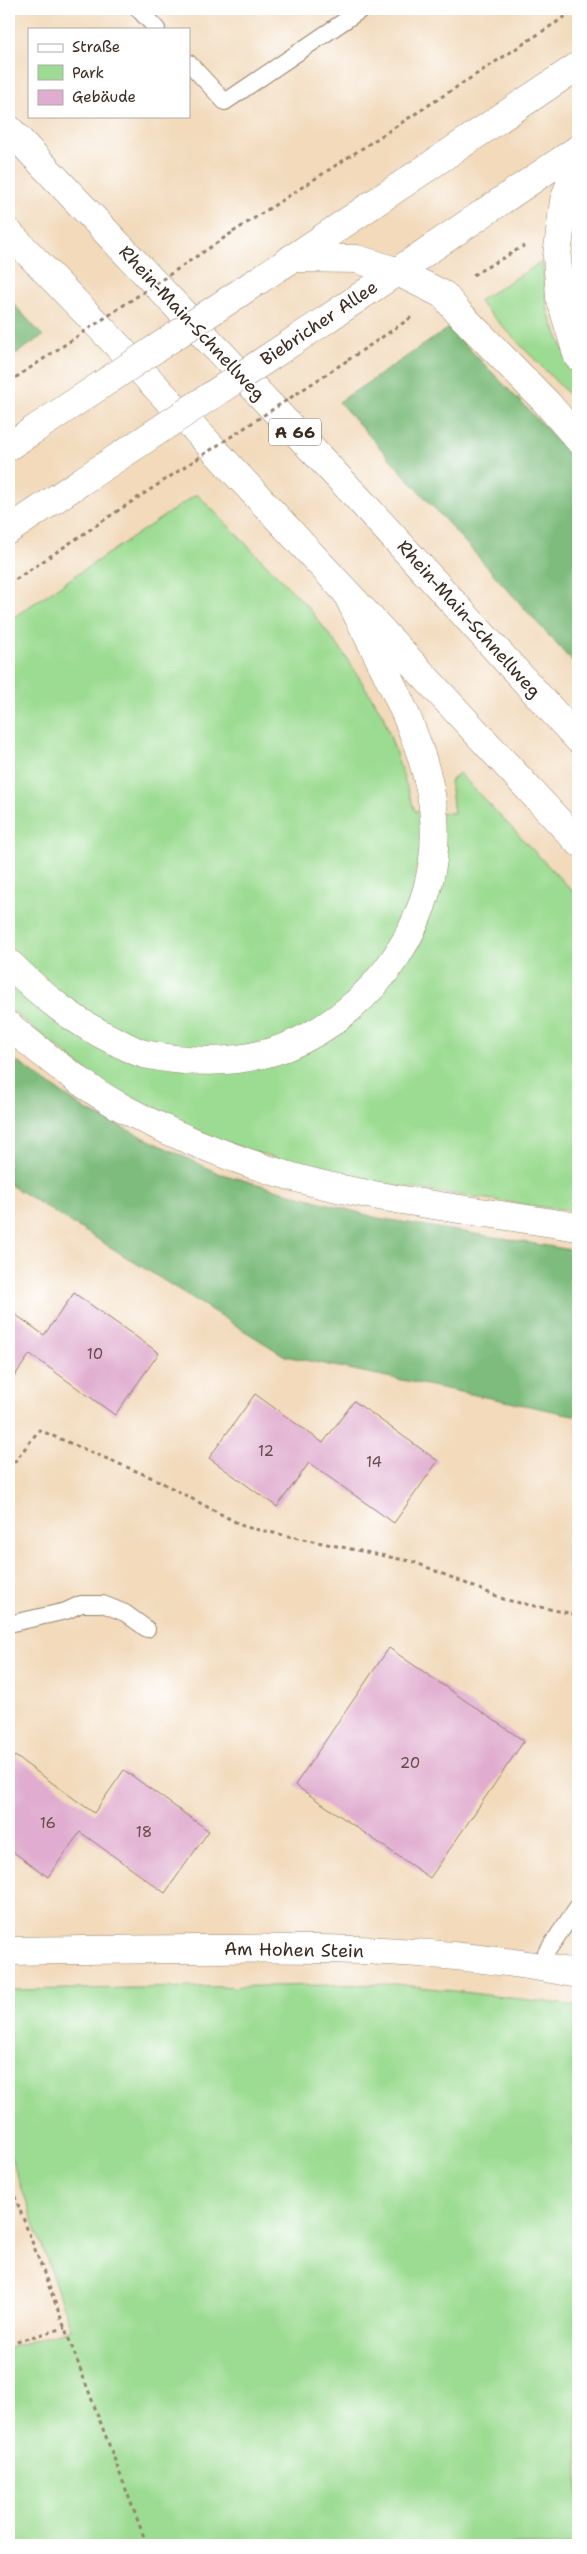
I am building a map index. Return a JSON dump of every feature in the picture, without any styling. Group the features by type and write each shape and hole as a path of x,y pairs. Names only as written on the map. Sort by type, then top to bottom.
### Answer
{"main road":[{"path":"9,446 578,66"},
{"name":"Rhein-Main-Schnellweg","path":"9,129 356,496 578,739"},
{"name":"Biebricher Allee","path":"9,530 324,321 396,270 578,149"},
{"path":"578,161 564,201 557,256 560,297 578,357"},
{"path":"9,233 117,345 578,842"},
{"path":"285,263 357,259 396,270 444,295 458,312 547,403 578,439"},
{"path":"9,963 41,995 91,1030 142,1054 190,1061 238,1059 285,1047 328,1025 366,994 397,957 419,914 432,867 434,818 427,770 417,743 347,594"},
{"path":"9,1026 58,1066 118,1105 184,1139 272,1169 341,1189 578,1227"},
{"name":"Am Hohen Stein","path":"9,1951 307,1948 423,1953 537,1966 578,1974"}],"lane":[{"path":"138,9 156,28"},
{"path":"190,64 225,102 362,9"},
{"path":"9,1624 66,1611 81,1604 103,1604 125,1613 146,1629"},
{"path":"537,1966 578,1906"}],"path":[{"path":"564,9 568,15"},
{"path":"9,382 233,232 577,9"},
{"path":"472,276 531,242"},
{"path":"9,584 421,311"},
{"path":"9,1469 39,1430 155,1479 245,1527 414,1562 506,1600 578,1615"},
{"path":"9,2180 147,2545"},
{"path":"9,2343 65,2328"}],"green space":[{"path":"542,262 548,312 578,386 578,404 478,301"},
{"path":"9,299 43,336 9,358"},
{"path":"449,328 578,461 578,668 339,402"},
{"path":"197,494 307,606 342,651 383,715 415,811 454,813 450,781 459,773 578,897 578,1212 360,1181 248,1150 200,1132 114,1092 9,1009 9,620"},
{"path":"9,1056 86,1110 218,1173 378,1218 578,1251 578,1416 285,1356 9,1184"},
{"path":"396,1984 578,2006 578,2545 9,2545 9,2348 71,2329 9,2152 9,1990"}],"building":[{"path":"74,1293 159,1353 115,1415 30,1354 9,1384 9,1310 44,1335"},
{"path":"255,1394 323,1443 354,1401 438,1461 394,1523 309,1463 277,1507 209,1458"},
{"path":"389,1648 524,1741 430,1878 295,1785"},
{"path":"15,1756 94,1813 124,1770 209,1831 165,1893 80,1832 48,1877 9,1849 9,1764"}]}
